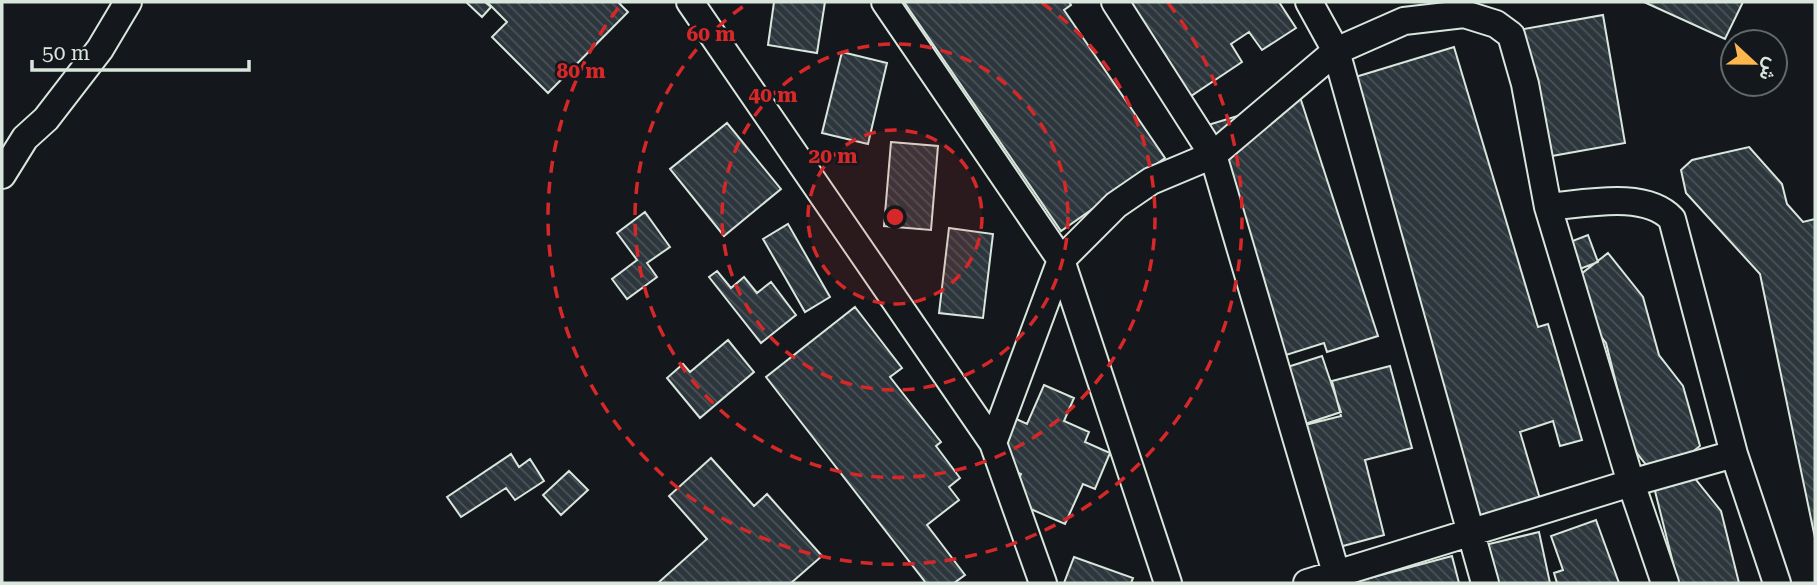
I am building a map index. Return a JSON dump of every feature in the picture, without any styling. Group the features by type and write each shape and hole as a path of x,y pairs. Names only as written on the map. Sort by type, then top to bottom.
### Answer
{"street":[{"path":"2,175 25,138 46,119 100,50 128,2"},
{"path":"690,2 993,443 1043,583"},
{"path":"885,2 1061,260 1168,583"},
{"path":"1115,2 1213,155 1337,578"},
{"path":"1309,2 1336,51 1485,583"},
{"path":"993,443 1061,260 1116,205 1151,181 1213,155 1336,51 1404,21 1464,14 1496,23 1511,35 1525,84 1548,207 1631,483 1665,583"},
{"path":"1548,207 1626,201 1663,209 1672,219 1734,454 1777,583"},
{"path":"1307,583 1337,578 1470,533 1734,454"}],"building":[{"path":"466,2 485,2 491,7 482,17"},
{"path":"487,2 618,2 628,12 548,93 492,37 507,22"},
{"path":"774,2 825,2 817,53 768,45"},
{"path":"904,2 1069,2 1071,5 1064,10 1165,158 1061,231"},
{"path":"1126,2 1279,2 1296,28 1262,50 1249,32 1231,44 1242,62 1188,98"},
{"path":"1644,2 1743,2 1730,28 1719,28 1719,36"},
{"path":"1603,15 1625,143 1535,159 1513,31"},
{"path":"1454,47 1538,327 1548,324 1582,440 1560,446 1553,421 1520,432 1540,499 1471,520 1339,82"},
{"path":"842,52 887,63 868,144 822,133"},
{"path":"1300,97 1378,336 1327,352 1324,343 1270,360 1195,129"},
{"path":"727,123 781,189 724,236 670,169"},
{"path":"891,142 938,146 931,230 884,226"},
{"path":"1749,147 1782,184 1787,204 1803,222 1815,219 1815,538 1760,274 1686,193 1681,170 1692,160"},
{"path":"645,212 670,247 647,263 657,277 627,299 612,279 637,260 617,233"},
{"path":"788,224 830,297 805,312 763,239"},
{"path":"949,228 993,234 983,318 939,313"},
{"path":"1588,235 1598,262 1572,272 1562,245"},
{"path":"1608,253 1643,297 1659,355 1683,386 1700,446 1681,461 1721,511 1739,583 1678,583 1652,479 1655,476 1632,447 1606,343 1587,319 1576,278"},
{"path":"717,271 731,288 744,277 757,293 771,282 796,315 761,343 709,277"},
{"path":"855,307 902,368 890,377 941,442 936,446 960,478 949,487 959,500 927,525 965,575 954,583 926,583 766,377"},
{"path":"728,340 754,372 700,418 667,378 683,364 690,372"},
{"path":"1322,356 1341,412 1293,428 1275,371"},
{"path":"1390,366 1412,448 1365,460 1384,535 1317,553 1285,430 1341,416 1332,381"},
{"path":"1044,385 1074,398 1064,421 1089,432 1085,442 1110,453 1095,489 1083,484 1065,524 1010,500 1021,474 994,462 1014,418 1027,424"},
{"path":"511,454 519,467 530,459 544,481 515,500 506,488 461,517 447,497"},
{"path":"711,458 754,506 767,494 822,556 791,583 658,583 707,539 669,496"},
{"path":"569,471 588,490 561,515 543,495"},
{"path":"1596,520 1619,583 1557,583 1554,573 1563,570 1551,536"},
{"path":"1539,532 1550,583 1494,583 1485,545"},
{"path":"1452,556 1459,583 1351,583"},
{"path":"1074,557 1133,578 1131,583 1064,583"}]}
